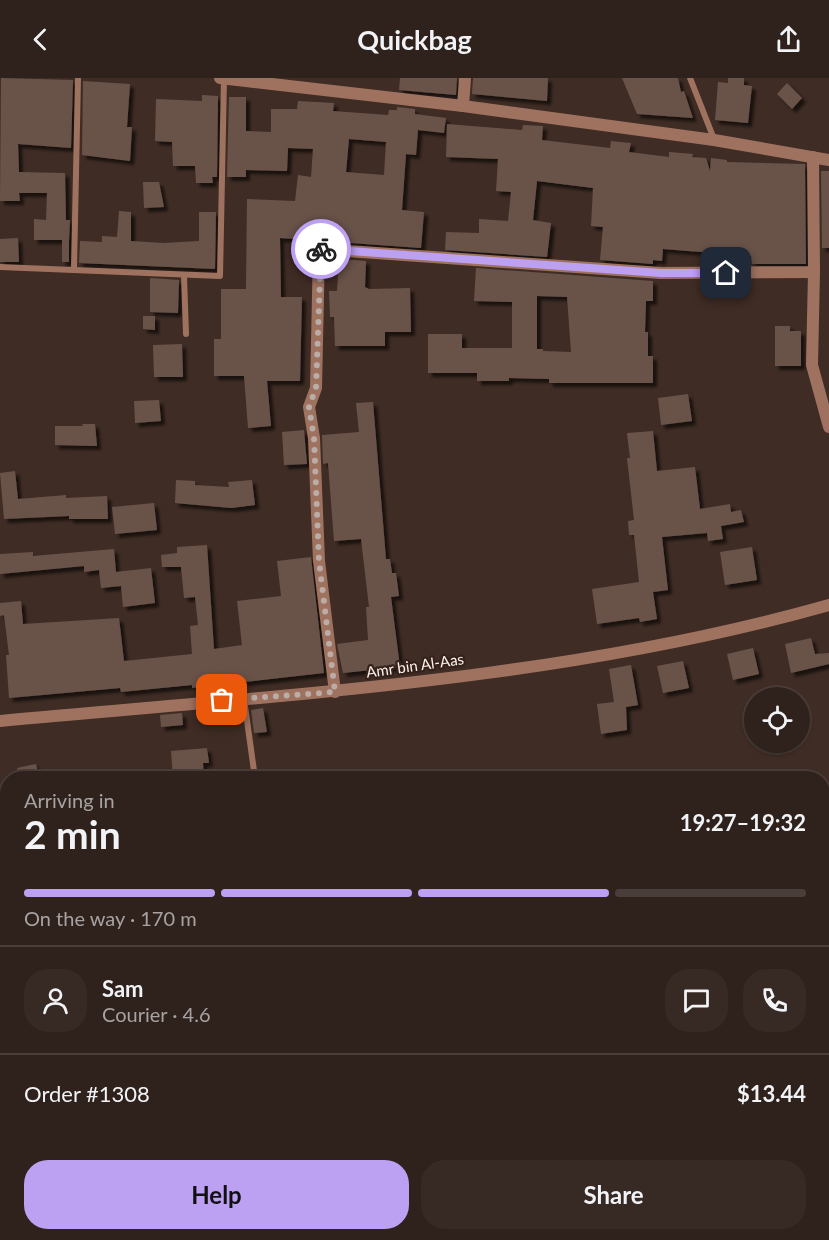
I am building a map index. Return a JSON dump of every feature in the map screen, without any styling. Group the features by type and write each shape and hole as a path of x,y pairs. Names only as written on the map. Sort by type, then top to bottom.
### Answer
{"street":[{"path":"222,78 463,106 714,140 829,160"},
{"path":"463,106 465,78"},
{"path":"813,157 812,365 829,427"},
{"path":"335,692 319,561 314,438 309,407 316,388 319,249 661,273 814,272"},
{"name":"Amr bin Al-Aas","path":"0,721 244,698 335,692 574,659 753,626 829,605"}],"lane":[{"path":"74,268 78,78"},
{"path":"0,267 74,268 184,276 220,276 222,78"},
{"path":"690,78 714,140"},
{"path":"184,276 186,334"},
{"path":"244,698 254,771"}],"building":[{"path":"1,78 73,80 71,148 18,144 19,172 65,173 66,220 70,220 69,262 62,262 62,240 34,240 34,219 46,220 47,193 19,193 20,201 0,201"},
{"path":"400,78 457,78 456,95 399,90"},
{"path":"473,78 548,78 547,101 472,94"},
{"path":"622,78 678,78 681,92 684,91 693,118 637,114"},
{"path":"728,78 744,78 744,85 752,86 748,123 715,120 718,82 728,83"},
{"path":"83,81 130,84 127,127 132,127 130,161 82,155"},
{"path":"787,83 802,98 792,109 777,94"},
{"path":"202,95 218,96 217,177 212,177 213,183 196,183 195,166 173,166 172,142 155,141 156,99 202,101"},
{"path":"229,97 246,97 246,131 271,132 271,109 297,109 298,101 334,103 333,111 388,115 389,110 397,110 397,107 415,109 415,114 446,118 444,133 418,130 416,155 406,154 402,210 424,212 421,248 280,238 281,297 302,297 300,381 267,381 271,426 248,428 244,376 214,376 214,339 221,339 221,289 246,289 247,199 295,201 298,175 311,177 313,149 288,148 287,171 246,170 246,177 227,177","holes":["349,139 386,142 384,175 346,172"]},
{"path":"447,124 522,130 523,125 543,126 542,140 610,148 611,141 631,143 629,152 669,157 669,152 693,154 692,157 706,158 710,171 711,158 727,160 727,162 805,164 806,264 752,264 751,256 663,249 662,261 653,260 653,264 600,260 603,227 591,226 593,188 537,181 533,220 551,223 547,257 445,250 446,232 479,233 479,219 508,221 511,192 496,191 498,159 446,157"},
{"path":"821,171 829,171 829,248 822,248"},
{"path":"143,182 159,182 164,207 144,208"},
{"path":"119,211 131,212 131,241 164,243 199,241 199,212 216,212 215,269 79,263 80,241 102,242 102,236 117,237"},
{"path":"18,238 19,262 0,262 0,239"},
{"path":"339,259 366,261 365,287 369,289 410,288 411,332 385,332 385,346 335,346 334,317 330,317 329,291 337,291"},
{"path":"476,268 653,281 653,301 646,301 645,332 648,332 648,356 653,356 653,383 549,383 549,379 509,378 509,381 477,381 477,373 428,373 428,334 462,334 462,348 512,348 512,302 474,301","holes":["537,296 567,297 571,352 537,349"]},
{"path":"150,278 179,280 178,313 150,312"},
{"path":"143,316 155,316 155,330 143,329"},
{"path":"775,326 790,326 790,331 801,331 801,366 775,366"},
{"path":"182,344 183,377 154,377 153,345"},
{"path":"688,394 692,421 661,425 658,398"},
{"path":"159,400 161,421 135,423 134,401"},
{"path":"373,402 386,559 390,559 392,573 396,573 399,596 391,597 400,667 343,673 337,644 368,640 366,607 369,607 361,539 334,541 328,463 323,464 322,435 359,432 356,403"},
{"path":"82,424 95,424 97,446 55,445 55,426 83,426"},
{"path":"304,430 307,464 284,465 282,432"},
{"path":"653,431 657,471 695,467 700,509 730,504 731,512 741,510 744,522 721,526 723,539 708,541 707,533 662,537 668,590 653,592 657,619 640,622 639,618 597,624 592,589 639,582 634,535 629,535 628,521 634,520 627,458 630,458 627,433"},
{"path":"15,471 18,499 66,495 66,498 107,496 108,519 69,519 69,516 4,519 0,473"},
{"path":"176,480 195,481 195,485 229,487 228,482 252,480 255,505 231,508 175,503"},
{"path":"154,503 157,530 115,534 112,507"},
{"path":"207,545 214,649 242,645 237,601 281,596 277,561 311,557 324,673 192,688 192,685 121,692 120,688 9,698 6,655 9,655 4,615 0,616 0,603 21,601 23,624 119,618 124,661 192,654 190,626 198,625 195,597 184,598 181,567 162,567 161,555 177,553 177,547"},
{"path":"752,547 757,580 725,585 720,552"},
{"path":"114,549 116,572 151,568 155,603 123,607 121,586 101,588 99,570 84,572 84,566 0,574 0,554 33,552 33,556"},
{"path":"811,638 815,654 829,653 829,664 791,673 785,644"},
{"path":"753,648 759,674 733,680 727,654"},
{"path":"683,661 689,688 663,693 657,666"},
{"path":"631,665 638,705 626,707 627,730 601,734 597,704 614,702 609,669"},
{"path":"263,708 267,732 254,733 251,710"},
{"path":"182,713 183,725 161,727 160,715"},
{"path":"207,748 209,763 203,763 204,771 172,771 171,751"},
{"path":"36,764 38,771 18,771 17,768"}],"way so far":[{"path":"222,700 335,692 319,561 314,438 309,407 316,388 319,249 321,249"}],"route":[{"path":"321,249 661,273 726,273"}]}
